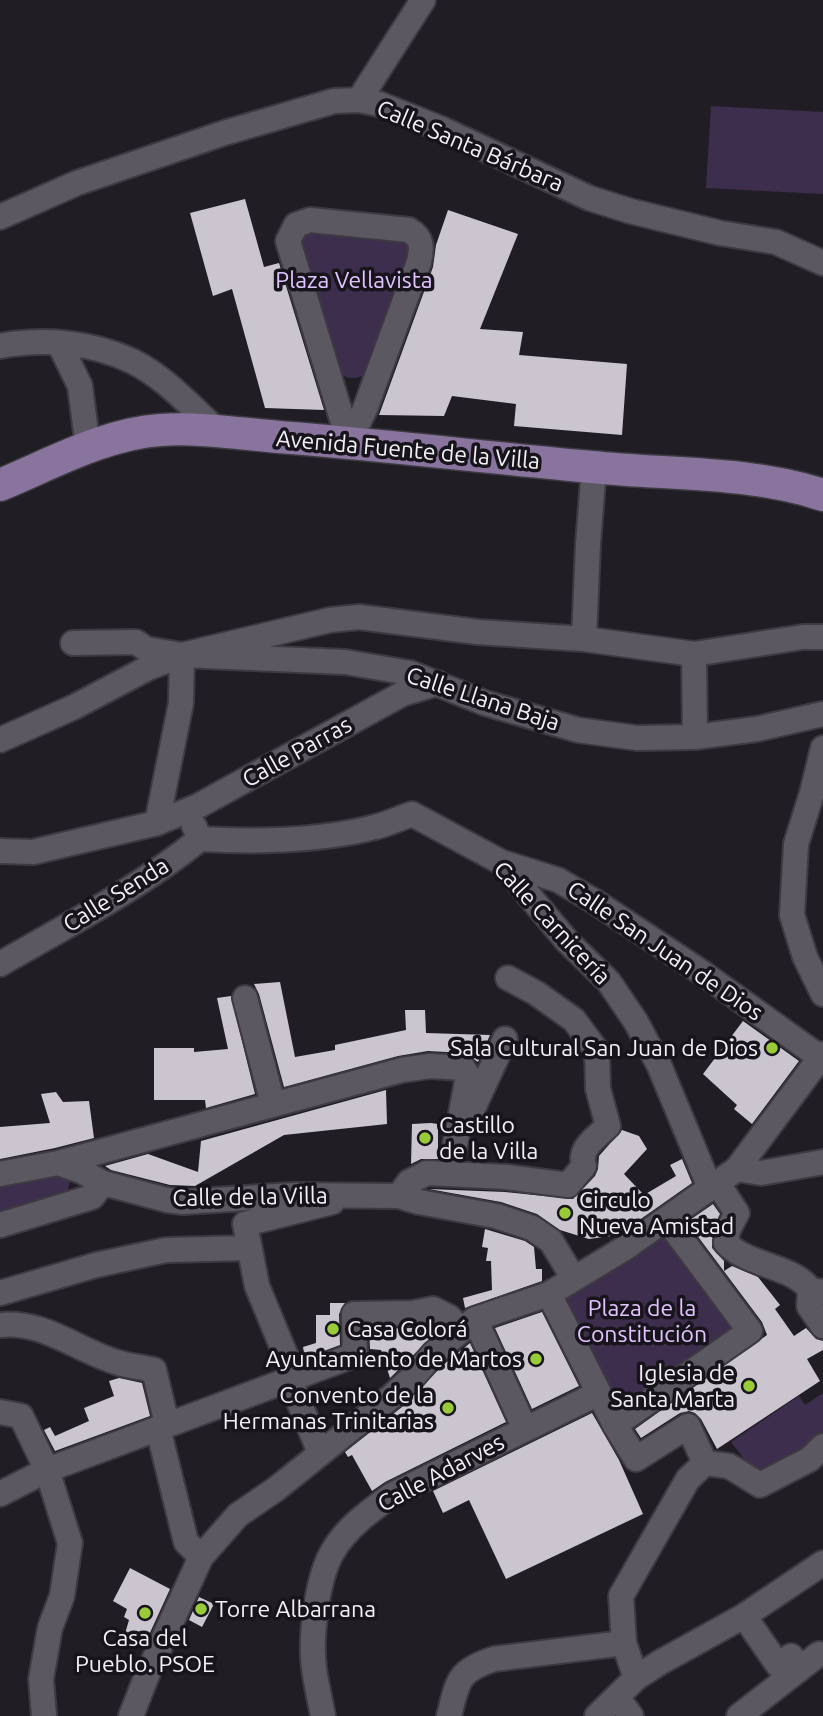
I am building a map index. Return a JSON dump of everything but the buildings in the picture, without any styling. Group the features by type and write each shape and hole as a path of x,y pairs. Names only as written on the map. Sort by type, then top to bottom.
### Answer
{"main road":[{"name":"Avenida Fuente de la Villa","path":"0,485 122,436 160,430 349,442 762,481 798,487 823,495"}],"street":[{"path":"359,100 423,0"},
{"name":"Calle Santa Bárbara","path":"0,217 77,183 224,133 334,101 359,100 379,104 444,130 589,198 719,233 776,242 823,262"},
{"path":"303,221 409,230 418,237 422,248 365,409 349,442 288,241 291,232 303,221"},
{"path":"0,346 39,341 59,343 92,347 133,362 162,382 220,433"},
{"path":"59,343 80,386 88,448"},
{"path":"584,639 594,467"},
{"path":"0,740 74,708 148,668 182,655 330,620 359,617 478,632 584,639 694,653 803,636 823,637"},
{"name":"Calle Llana Baja","path":"73,643 136,642 146,649 182,655 345,662 410,673 485,703 579,730 637,738 695,737 757,729 823,714"},
{"path":"694,653 695,737"},
{"path":"157,823 181,703 182,655"},
{"name":"Calle Parras","path":"0,851 33,852 157,823 198,806 402,694 438,683"},
{"path":"823,748 818,793 796,844 792,915 805,957 823,993"},
{"path":"198,806 193,828 200,839"},
{"name":"Calle Carnicería","path":"200,839 231,841 332,835 376,827 412,814 500,862 567,941 609,982 636,1022 722,1180 737,1213 728,1230 726,1243 735,1253"},
{"name":"Calle Senda","path":"0,964 99,907 173,860 200,839"},
{"name":"Calle San Juan de Dios","path":"500,862 558,880 594,901 822,1056"},
{"path":"399,1196 409,1182 427,1173 506,1177 568,1185 584,1166 581,1158 584,1150 608,1126 598,1089 597,1051 574,1020 536,993 508,978"},
{"path":"245,998 273,1104"},
{"path":"454,1151 505,1039"},
{"path":"131,1716 201,1557 238,1515 276,1489 392,1396 434,1353 468,1324 549,1294 667,1220 722,1180 822,1056"},
{"path":"0,1174 58,1163 402,1070 430,1066 463,1068 468,1076 454,1151"},
{"path":"454,1151 492,1165 506,1177"},
{"path":"722,1180 823,1162"},
{"name":"Calle de la Villa","path":"58,1163 82,1171 103,1183 183,1202 293,1195 399,1196 496,1216 532,1228 551,1241 574,1279"},
{"path":"0,1225 92,1197 103,1183"},
{"path":"320,1453 260,1294 245,1224 313,1209 353,1195"},
{"path":"615,1425 750,1331 667,1220"},
{"path":"0,1293 96,1265 166,1250 249,1248"},
{"path":"708,1274 735,1253 792,1276 816,1291 809,1306 823,1326"},
{"path":"549,1294 615,1425 636,1459 688,1426 705,1463"},
{"path":"0,1494 47,1470 355,1355 354,1314 433,1310 468,1324 525,1429"},
{"path":"0,1325 43,1329 116,1362 154,1370 162,1426 186,1542 201,1557"},
{"name":"Calle Adarves","path":"323,1716 314,1665 317,1598 326,1564 333,1550 354,1525 392,1496 599,1393"},
{"path":"0,1412 21,1416 47,1470 70,1543 62,1596 50,1628 41,1679 44,1716"},
{"path":"705,1463 729,1466 760,1485 810,1459 823,1446"},
{"path":"636,1678 624,1643 621,1596 688,1479 705,1463"},
{"path":"0,1482 47,1470"},
{"path":"597,1716 624,1707 636,1678 659,1662 744,1616 823,1563"},
{"path":"739,1716 810,1661 791,1656 778,1665 744,1616"},
{"path":"449,1716 458,1680 474,1665 494,1659 624,1643"}],"green space":[{"path":"711,106 823,112 823,194 706,188"},
{"name":"Plaza Vellavista","path":"310,230 400,240 409,245 411,255 365,375 361,377 350,378 336,371 299,240"},
{"path":"52,1172 70,1181 62,1196 0,1213 0,1186"},
{"name":"Plaza de la Constitución","path":"667,1220 750,1331 615,1425 549,1294"},
{"path":"823,1393 823,1438 759,1478 731,1442 799,1396 805,1405"}],"place":[{"name":"Sala Cultural San Juan de Dios","path":"772,1048"},
{"name":"Castillo de la Villa","path":"425,1138"},
{"name":"Circulo Nueva Amistad","path":"565,1213"},
{"name":"Casa Colorá","path":"333,1329"},
{"name":"Ayuntamiento de Martos","path":"536,1359"},
{"name":"Iglesia de Santa Marta","path":"749,1386"},
{"name":"Convento de la Hermanas Trinitarias","path":"448,1408"},
{"name":"Torre Albarrana","path":"201,1609"},
{"name":"Casa del Pueblo. PSOE","path":"145,1613"}]}
